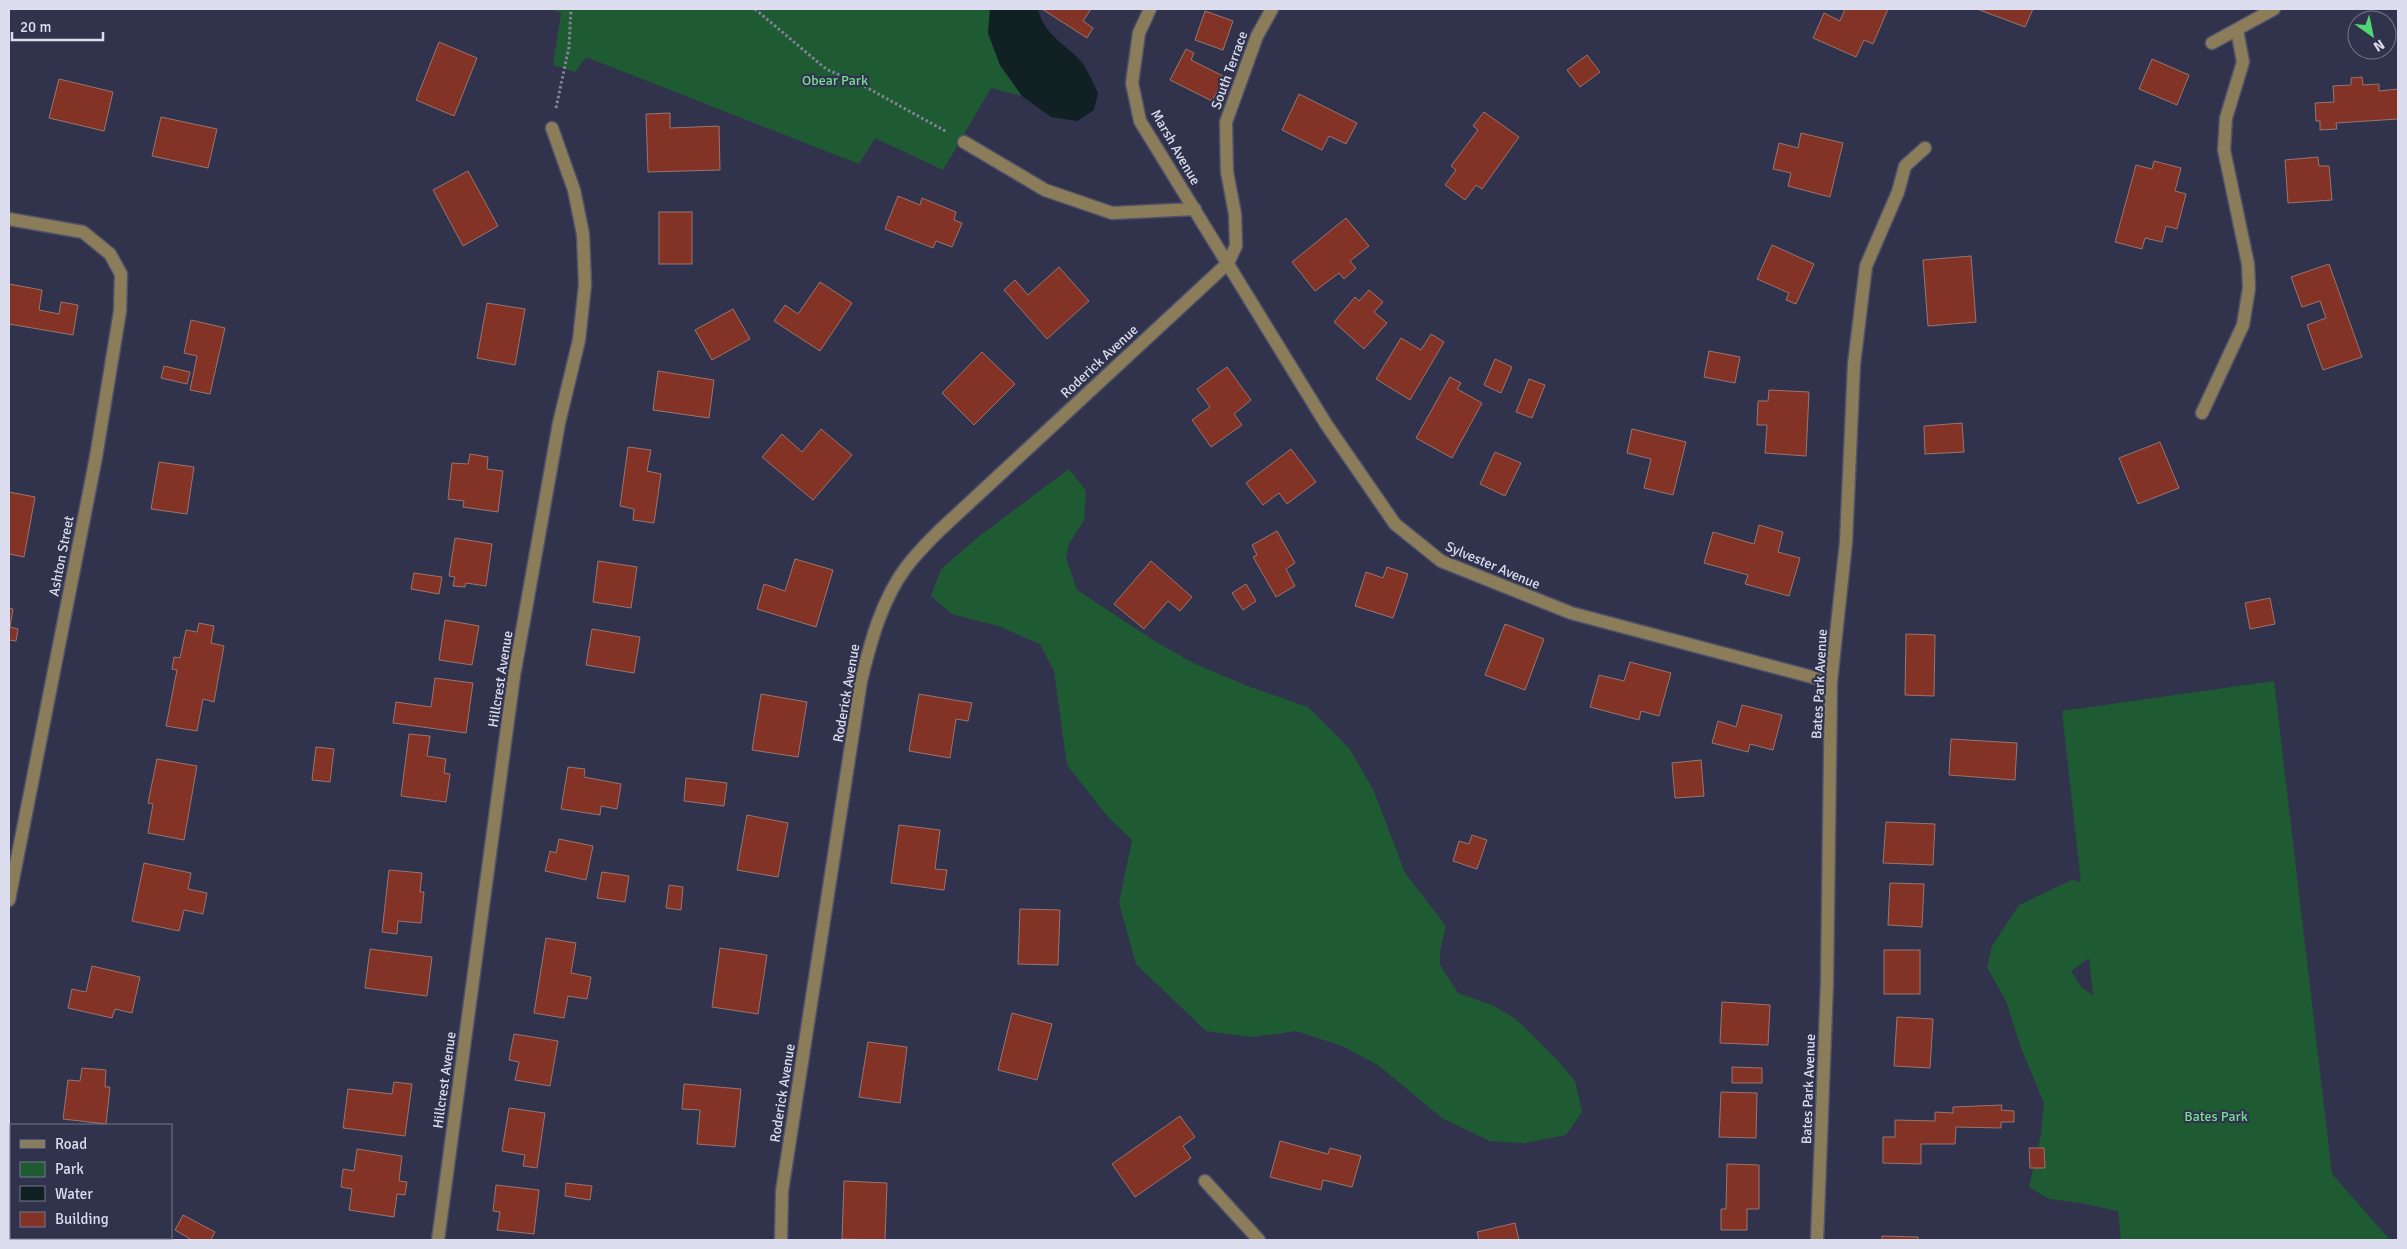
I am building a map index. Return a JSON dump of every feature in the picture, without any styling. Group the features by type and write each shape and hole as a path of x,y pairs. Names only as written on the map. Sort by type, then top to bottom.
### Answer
{"street":[{"name":"Marsh Avenue","path":"1150,9 1139,33 1132,82 1140,122 1228,262"},
{"name":"South Terrace","path":"1228,262 1236,246 1235,214 1227,172 1226,122 1257,36 1272,9"},
{"path":"2212,43 2274,9"},
{"path":"2202,413 2243,326 2249,288 2248,264 2224,150 2226,118 2243,62 2236,30"},
{"name":"Hillcrest Avenue","path":"438,1240 514,676 559,423 579,340 585,284 583,234 574,190 552,128"},
{"path":"964,142 1045,190 1112,213 1194,209"},
{"name":"Bates Park Avenue","path":"1817,1240 1827,984 1831,682 1846,542 1854,364 1866,266 1898,192 1905,166 1925,148"},
{"name":"Ashton Street","path":"9,218 83,232 110,254 121,274 120,311 96,457 9,900"},
{"name":"Sylvester Avenue","path":"1228,262 1326,424 1395,524 1440,561 1571,613 1831,682"},
{"name":"Roderick Avenue","path":"781,1240 782,1192 861,681 870,642 885,604 907,566 938,531 1228,262"},
{"path":"1205,1181 1259,1240"}],"path":[{"path":"552,128 568,47 571,9"},
{"path":"755,9 826,69 864,86 964,142"}],"green space":[{"name":"Obear Park","path":"551,9 990,9 988,33 1000,65 1022,96 991,88 943,170 875,138 859,164 586,57 575,72 553,65 561,13"},
{"path":"1069,469 1086,491 1084,520 1069,544 1066,558 1077,590 1156,642 1193,663 1247,686 1308,707 1349,748 1373,789 1405,873 1446,926 1440,951 1440,965 1458,993 1494,1006 1516,1019 1559,1062 1575,1081 1582,1112 1566,1135 1524,1143 1490,1141 1442,1118 1378,1065 1342,1046 1296,1031 1253,1037 1206,1031 1136,964 1119,903 1132,840 1108,817 1067,765 1054,671 1040,644 998,626 952,614 931,596 941,569 982,534"},
{"name":"Bates Park","path":"2274,681 2332,1174 2390,1240 2121,1240 2118,1211 2081,1203 2049,1199 2029,1187 2041,1135 2044,1103 2021,1048 2006,1001 1987,967 1992,946 2019,905 2072,880 2081,882 2062,711","holes":["2089,958 2093,995 2082,988 2071,971"]}],"water":[{"path":"990,9 1038,9 1041,19 1051,34 1077,57 1087,71 1098,93 1094,110 1077,121 1051,117 1022,96 1000,65 988,33"}],"building":[{"path":"1042,9 1091,9 1083,21 1093,28 1087,38"},
{"path":"1845,9 1888,9 1873,44 1864,40 1856,57 1813,38 1824,13 1840,21"},
{"path":"1977,9 2033,9 2025,27"},
{"path":"1205,11 1233,21 1223,50 1195,40"},
{"path":"439,42 477,58 454,116 416,100"},
{"path":"1186,49 1194,53 1191,60 1225,77 1212,101 1170,80"},
{"path":"1587,55 1600,72 1580,87 1567,70"},
{"path":"2152,59 2189,75 2177,105 2139,89"},
{"path":"2362,77 2363,85 2379,84 2379,91 2398,89 2398,119 2336,123 2337,129 2320,130 2320,121 2316,121 2315,103 2334,102 2333,86 2351,85 2351,78"},
{"path":"59,79 113,92 104,131 49,118"},
{"path":"1299,94 1357,123 1346,144 1329,136 1322,150 1282,130"},
{"path":"1484,112 1519,137 1482,189 1476,185 1465,200 1445,185 1456,170 1451,166 1478,130 1473,126"},
{"path":"670,113 670,128 719,126 720,170 648,172 646,114"},
{"path":"161,117 217,129 208,168 152,156"},
{"path":"1801,133 1843,143 1830,197 1788,186 1791,173 1773,169 1779,143 1798,148"},
{"path":"2318,157 2319,166 2329,166 2332,200 2288,203 2285,160"},
{"path":"2154,161 2181,168 2175,191 2186,194 2177,229 2166,226 2162,242 2145,238 2142,249 2115,242 2136,165 2152,169"},
{"path":"468,171 498,226 463,246 433,190"},
{"path":"898,196 920,205 922,198 956,212 954,220 962,223 952,247 936,241 933,248 885,229"},
{"path":"659,212 692,212 692,264 659,264"},
{"path":"1346,218 1369,246 1350,261 1356,268 1344,279 1339,273 1315,291 1292,262"},
{"path":"1772,245 1814,264 1796,304 1786,300 1789,293 1757,279"},
{"path":"1971,256 1976,322 1928,326 1923,260"},
{"path":"2329,264 2362,357 2323,370 2307,325 2326,318 2320,301 2302,307 2291,277"},
{"path":"1059,267 1089,301 1047,339 1004,290 1015,280 1028,295"},
{"path":"820,282 852,303 820,351 774,321 785,305 798,314"},
{"path":"9,284 42,290 39,310 59,314 61,302 78,305 73,335 9,324"},
{"path":"1369,290 1383,302 1374,312 1387,323 1364,349 1334,322 1355,297 1359,301"},
{"path":"487,303 525,309 515,365 477,358"},
{"path":"733,309 750,339 712,360 695,330"},
{"path":"191,320 225,328 210,394 190,390 197,356 184,353"},
{"path":"1431,334 1444,342 1410,400 1376,379 1401,338 1421,350"},
{"path":"1709,351 1740,357 1735,383 1704,377"},
{"path":"982,352 1015,384 974,425 942,393"},
{"path":"1495,359 1512,367 1501,393 1484,385"},
{"path":"164,366 190,372 187,384 161,378"},
{"path":"1227,367 1251,400 1234,414 1242,425 1211,447 1192,420 1210,407 1197,389"},
{"path":"658,371 714,380 709,418 653,410"},
{"path":"1450,377 1461,383 1457,389 1482,403 1452,458 1416,438"},
{"path":"1529,379 1545,385 1532,418 1516,412"},
{"path":"1769,390 1809,392 1806,456 1765,453 1767,425 1757,425 1758,401 1768,401"},
{"path":"1962,423 1964,452 1925,454 1924,426"},
{"path":"821,429 852,455 813,500 762,457 782,434 802,452"},
{"path":"1632,429 1686,442 1673,495 1644,488 1651,459 1627,453"},
{"path":"2160,442 2179,488 2138,504 2119,458"},
{"path":"628,447 651,450 647,471 661,474 654,523 633,520 634,509 620,506"},
{"path":"1291,449 1316,482 1287,504 1279,493 1263,505 1246,483"},
{"path":"1495,452 1521,463 1505,496 1480,484"},
{"path":"470,454 488,457 487,469 503,471 498,512 463,507 464,501 448,499 452,463 468,464"},
{"path":"159,462 194,467 187,514 151,509"},
{"path":"9,492 35,497 24,557 9,554"},
{"path":"1759,525 1783,532 1778,552 1800,558 1789,596 1745,584 1748,575 1704,563 1713,532 1754,544"},
{"path":"1277,531 1295,563 1286,569 1295,586 1276,597 1253,557 1257,555 1252,545"},
{"path":"455,538 492,544 486,586 466,583 465,587 453,586 455,577 449,576"},
{"path":"795,559 833,570 816,627 757,609 764,584 785,591"},
{"path":"598,561 637,567 631,608 593,602"},
{"path":"1151,561 1192,597 1180,611 1168,601 1144,629 1114,604"},
{"path":"1387,567 1408,574 1393,618 1355,606 1366,572 1383,578"},
{"path":"414,573 442,577 439,594 411,589"},
{"path":"1246,584 1256,601 1243,610 1232,593"},
{"path":"2270,598 2275,624 2250,629 2245,603"},
{"path":"9,608 13,609 10,627 18,629 16,641 9,640"},
{"path":"445,620 479,626 472,665 439,660"},
{"path":"199,623 214,626 211,643 224,646 214,702 203,699 197,731 166,726 177,670 172,669 174,657 180,658 186,630 197,632"},
{"path":"1505,624 1544,639 1525,690 1485,675"},
{"path":"592,629 640,637 634,673 586,665"},
{"path":"1906,634 1935,635 1934,696 1905,695"},
{"path":"1630,662 1671,673 1659,716 1641,711 1639,720 1590,707 1599,675 1624,681"},
{"path":"435,678 473,683 466,733 393,723 396,702 431,707"},
{"path":"761,694 807,702 798,757 752,750"},
{"path":"919,694 972,703 968,721 956,719 950,758 909,751"},
{"path":"1742,705 1782,715 1773,750 1750,744 1748,752 1712,743 1718,721 1736,727"},
{"path":"409,734 430,736 427,756 446,759 444,773 450,774 446,802 401,796"},
{"path":"1951,739 2017,743 2015,780 1949,775"},
{"path":"316,747 334,749 330,782 312,780"},
{"path":"157,759 197,766 184,840 148,833 153,804 148,803"},
{"path":"1701,760 1704,796 1675,798 1672,763"},
{"path":"568,767 585,769 584,777 621,784 617,809 601,806 600,815 561,809"},
{"path":"686,778 727,783 724,806 684,801"},
{"path":"747,815 788,823 778,877 737,870"},
{"path":"1886,822 1935,824 1933,865 1883,863"},
{"path":"899,825 940,830 935,869 947,870 944,890 891,883"},
{"path":"1472,835 1487,840 1477,869 1453,861 1459,841 1469,844"},
{"path":"559,839 593,846 586,880 545,871 550,851 556,853"},
{"path":"144,863 191,873 188,889 207,893 203,914 184,910 179,931 132,921"},
{"path":"389,870 422,873 420,892 424,892 421,923 398,921 397,934 382,932"},
{"path":"602,872 629,876 625,902 597,898"},
{"path":"1890,883 1924,884 1922,927 1888,925"},
{"path":"669,885 683,887 681,910 666,908"},
{"path":"1020,909 1060,910 1058,965 1018,964"},
{"path":"546,938 576,943 571,973 591,977 587,999 568,996 564,1018 534,1013"},
{"path":"720,948 767,955 758,1014 712,1007"},
{"path":"370,949 432,957 427,996 365,988"},
{"path":"1884,950 1920,950 1920,994 1884,994"},
{"path":"92,966 140,977 132,1013 115,1009 112,1018 68,1008 72,989 86,992"},
{"path":"1722,1002 1770,1005 1768,1045 1720,1043"},
{"path":"1012,1013 1052,1024 1037,1080 998,1070"},
{"path":"1897,1017 1933,1019 1930,1068 1894,1066"},
{"path":"514,1034 558,1041 550,1086 515,1080 519,1062 509,1060"},
{"path":"868,1042 907,1047 900,1103 859,1097"},
{"path":"1732,1067 1762,1068 1762,1083 1732,1083"},
{"path":"82,1068 106,1070 105,1087 110,1087 106,1124 63,1119 68,1080 80,1081"},
{"path":"394,1082 412,1084 405,1136 343,1128 348,1089 392,1094"},
{"path":"684,1084 741,1089 735,1147 697,1144 700,1110 682,1109"},
{"path":"1721,1092 1757,1093 1756,1138 1719,1137"},
{"path":"2002,1105 2001,1110 2014,1111 2014,1122 2001,1122 2001,1128 1956,1127 1955,1144 1921,1144 1921,1164 1883,1163 1883,1137 1895,1137 1895,1120 1935,1121 1935,1112 1953,1113 1953,1107"},
{"path":"509,1108 545,1113 537,1168 523,1166 525,1155 502,1151"},
{"path":"1180,1116 1195,1137 1183,1146 1191,1158 1135,1197 1112,1164"},
{"path":"1280,1141 1328,1154 1330,1148 1361,1156 1352,1187 1323,1180 1321,1190 1270,1177"},
{"path":"2029,1148 2044,1148 2045,1168 2030,1168"},
{"path":"357,1149 402,1156 399,1181 407,1182 405,1195 397,1194 394,1217 349,1210 352,1189 341,1187 343,1169 354,1171"},
{"path":"1727,1164 1759,1165 1759,1209 1747,1209 1747,1230 1721,1230 1721,1209 1726,1209"},
{"path":"844,1181 887,1183 885,1240 842,1239"},
{"path":"566,1183 592,1186 590,1200 565,1196"},
{"path":"496,1185 539,1190 534,1234 497,1230 500,1212 493,1211"},
{"path":"183,1215 215,1232 211,1240 192,1240 175,1230"},
{"path":"1515,1223 1519,1240 1479,1240 1477,1232"},
{"path":"1882,1236 1918,1237 1918,1240 1882,1240"}]}
